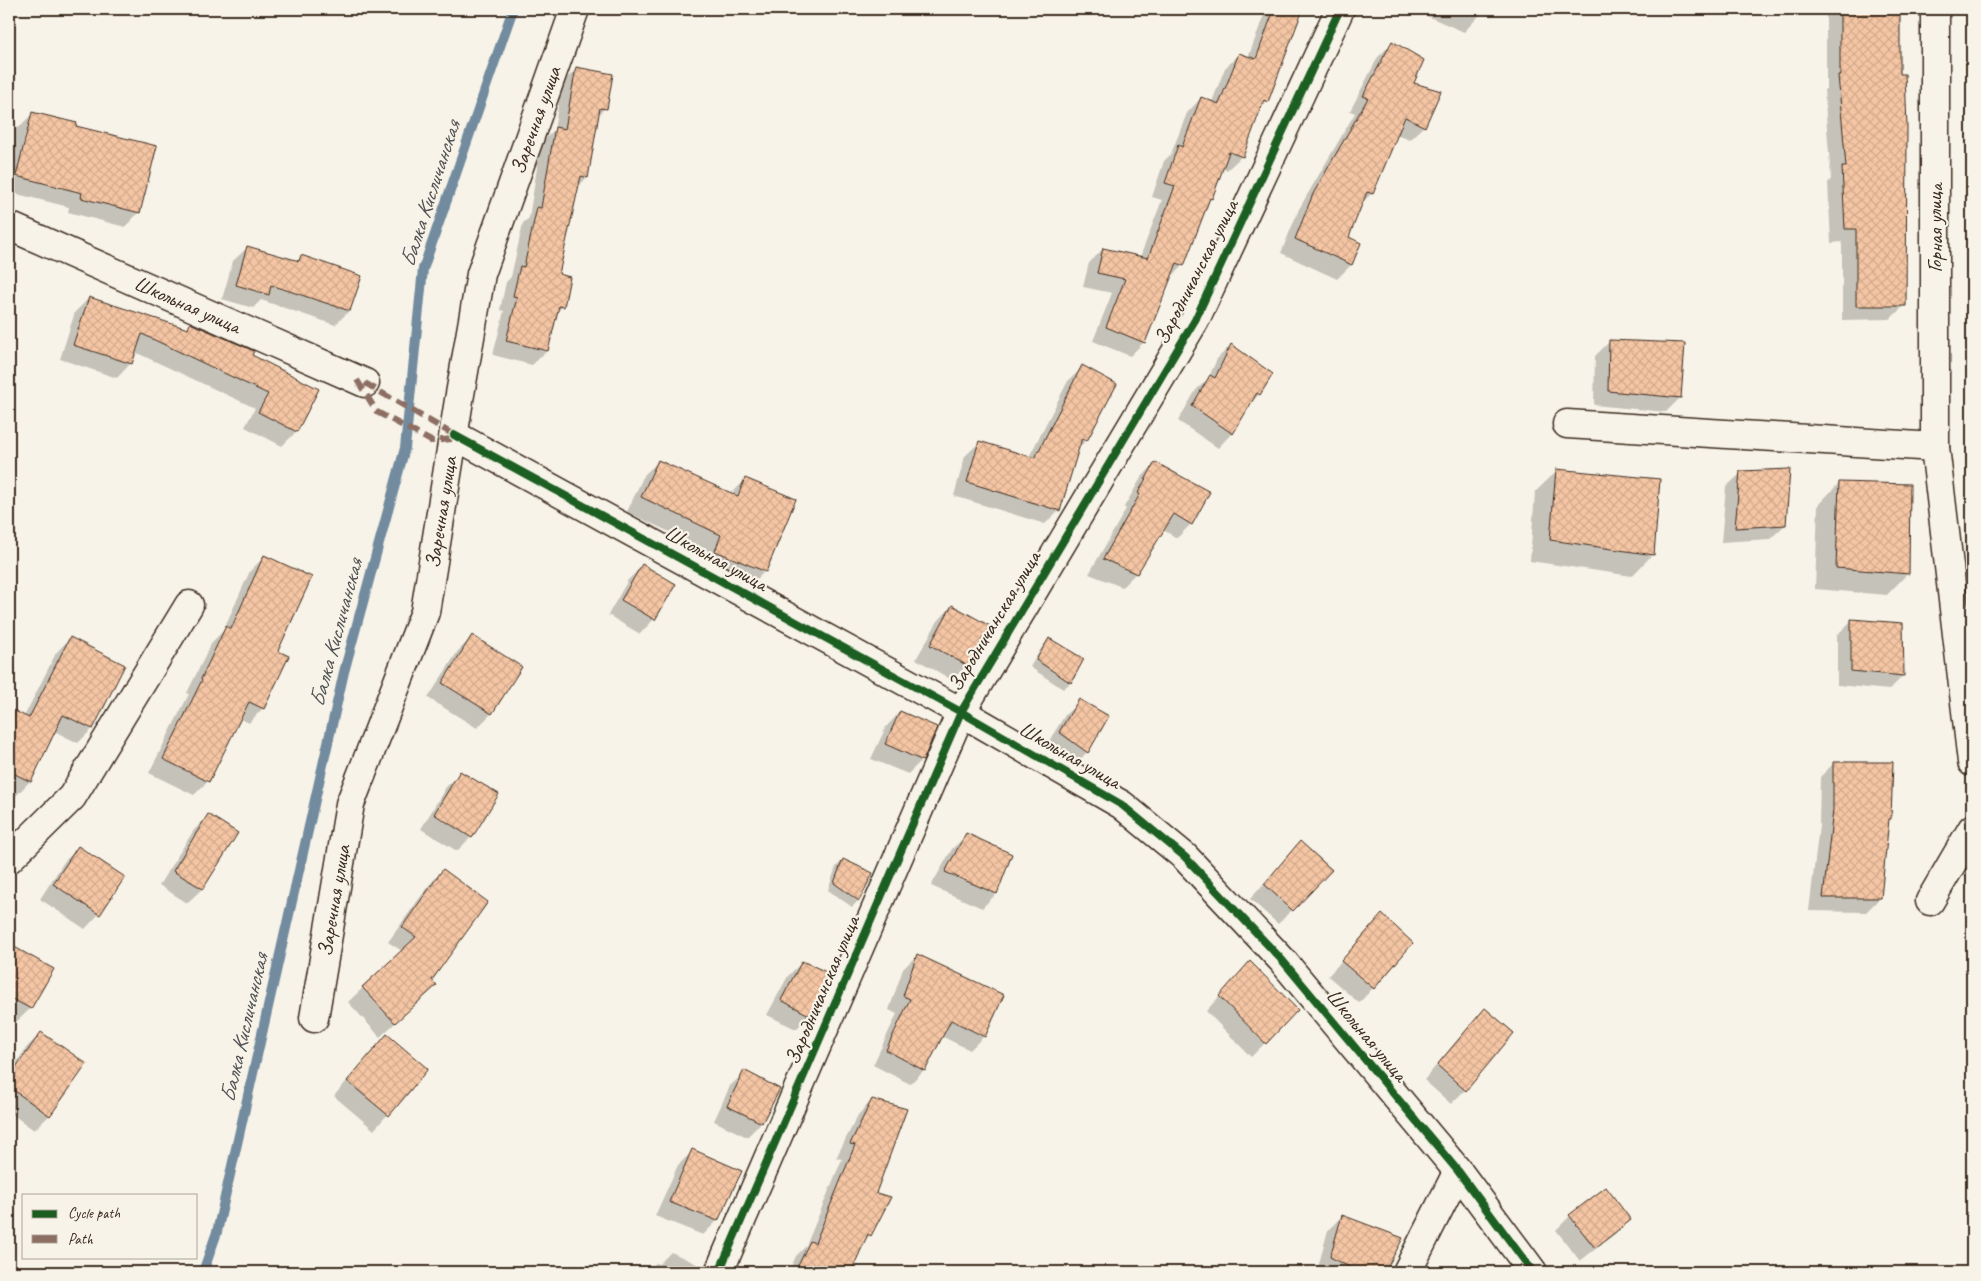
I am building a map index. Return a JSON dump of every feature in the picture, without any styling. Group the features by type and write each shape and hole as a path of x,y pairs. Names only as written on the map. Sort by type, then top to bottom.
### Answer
{"street":[{"name":"Заречная улица","path":"314,1018 350,804 425,612 481,274 575,9"},
{"name":"Зародничанская улица","path":"719,1272 961,712 1195,320 1340,9"},
{"name":"Горная улица","path":"1935,9 1935,447 1972,762"},
{"name":"Школьная улица","path":"9,226 365,384"},
{"path":"1567,424 1935,447"},
{"name":"Школьная улица","path":"454,435 961,712 1122,805 1185,857 1282,960 1458,1171 1533,1272"},
{"path":"9,859 72,797 189,605"},
{"path":"1930,901 1972,829"},
{"path":"1407,1272 1458,1171"}],"building":[{"path":"1274,9 1303,9 1268,102 1264,100 1243,157 1229,152 1184,266 1177,263 1145,343 1106,327 1125,279 1097,273 1103,248 1148,258 1175,186 1165,183 1178,145 1182,147 1201,97 1219,104 1239,53 1256,59"},
{"path":"1840,9 1900,9 1900,74 1905,74 1907,128 1906,306 1856,306 1856,229 1845,229 1842,167 1846,167 1838,75 1840,75"},
{"path":"1392,41 1424,60 1414,83 1441,91 1425,127 1405,117 1373,194 1367,192 1349,237 1361,243 1352,265 1295,239 1313,194 1368,98 1363,96"},
{"path":"576,67 613,74 607,109 600,108 588,178 581,176 559,274 570,277 564,307 559,306 548,351 506,341 517,297 513,296 520,266 524,267 537,207 541,208 555,127 565,129"},
{"path":"32,112 77,123 76,126 157,146 140,213 81,198 82,193 16,176"},
{"path":"247,246 299,261 301,255 362,276 350,311 271,285 269,295 236,285"},
{"path":"89,297 188,329 190,323 254,351 252,355 319,389 297,432 258,412 268,394 142,334 132,364 73,345"},
{"path":"1609,340 1685,343 1681,398 1608,391"},
{"path":"1231,344 1273,374 1260,395 1257,393 1233,434 1192,406 1210,375 1215,378"},
{"path":"1082,365 1117,384 1087,441 1082,438 1060,511 967,482 979,441 1035,458"},
{"path":"658,460 738,496 745,478 796,499 766,572 715,551 721,535 641,497"},
{"path":"1155,462 1210,492 1192,525 1174,514 1137,574 1103,559 1140,494 1138,493"},
{"path":"1556,469 1660,479 1654,555 1550,540"},
{"path":"1790,469 1786,525 1735,528 1740,471"},
{"path":"1839,482 1910,484 1909,574 1836,568"},
{"path":"264,555 312,577 278,651 289,656 264,709 249,702 209,782 163,759 226,626 231,629"},
{"path":"642,564 676,584 655,620 621,600"},
{"path":"952,605 990,626 968,666 930,645"},
{"path":"1851,619 1903,623 1904,676 1851,671"},
{"path":"472,635 522,667 492,714 442,683"},
{"path":"70,637 125,665 93,729 63,715 31,782 9,771 9,708 29,718"},
{"path":"1049,638 1084,659 1071,683 1036,660"},
{"path":"1079,699 1109,716 1088,753 1059,732"},
{"path":"900,711 937,727 923,761 885,744"},
{"path":"1833,762 1893,762 1891,819 1889,819 1881,898 1823,898 1833,810"},
{"path":"460,771 499,794 472,838 434,814"},
{"path":"208,814 238,833 203,889 173,871"},
{"path":"966,833 1012,854 997,894 945,872"},
{"path":"1300,841 1332,870 1293,911 1264,884"},
{"path":"78,846 125,877 100,915 53,884"},
{"path":"843,859 873,873 859,901 834,883"},
{"path":"443,869 488,902 432,980 437,985 395,1023 362,987 416,937 402,927"},
{"path":"1382,914 1413,943 1374,989 1341,961"},
{"path":"9,944 54,969 31,1009 9,997"},
{"path":"917,954 1004,995 985,1037 951,1020 925,1071 886,1050 910,999 903,996"},
{"path":"802,961 831,974 811,1016 781,1000"},
{"path":"1250,961 1298,1010 1266,1044 1219,996"},
{"path":"1485,1008 1514,1033 1466,1091 1437,1065"},
{"path":"41,1032 87,1064 50,1116 9,1087 9,1077"},
{"path":"387,1034 428,1069 389,1116 347,1081"},
{"path":"744,1070 780,1089 762,1123 727,1106"},
{"path":"872,1099 907,1109 876,1193 891,1197 871,1236 868,1234 851,1272 795,1272 810,1241 815,1243 855,1145 850,1144"},
{"path":"692,1149 742,1171 718,1221 669,1202"},
{"path":"1606,1187 1631,1220 1595,1248 1569,1215"},
{"path":"1342,1215 1403,1238 1385,1272 1359,1272 1330,1257"}],"waterway":[{"name":"Балка Кисличанская","path":"203,1272 217,1232 344,672 405,448 423,269 513,9"}],"marked path":[{"path":"357,380 377,412 431,441 453,439"},
{"path":"365,383 454,435"}],"cycle path":[{"path":"719,1272 961,712 1195,320 1340,9"},
{"path":"454,435 961,712 1122,805 1185,857 1282,960 1458,1171 1533,1272"}]}
